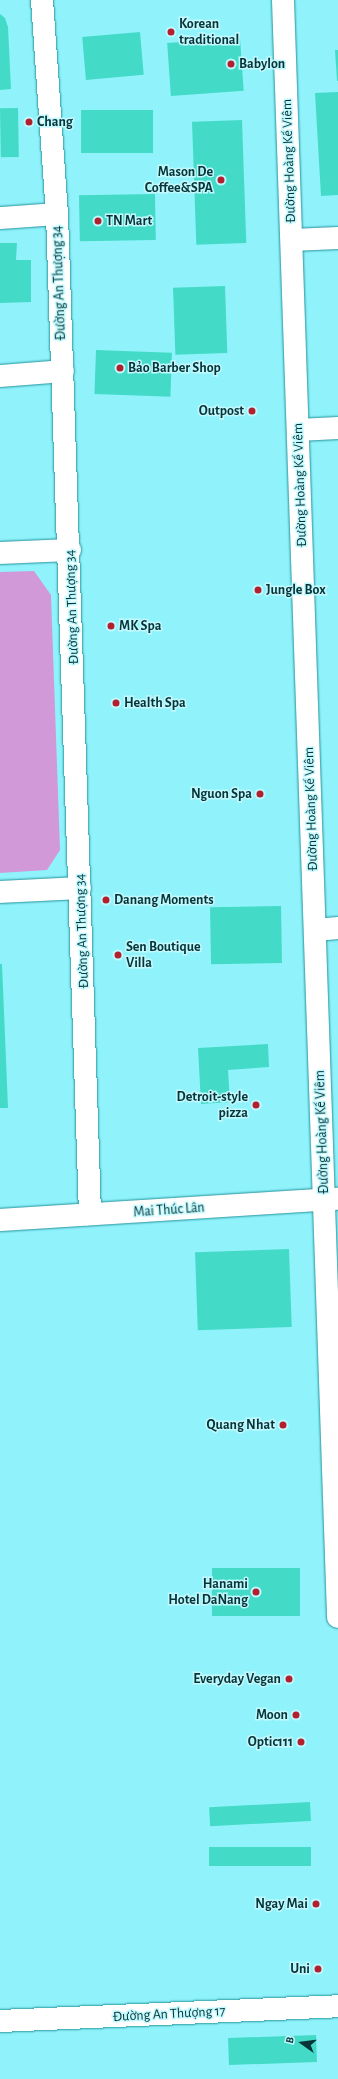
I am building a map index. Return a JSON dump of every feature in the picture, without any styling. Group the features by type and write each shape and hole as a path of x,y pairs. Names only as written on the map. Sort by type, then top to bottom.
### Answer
{"street":[{"name":"Đường An Thượng 34","path":"42,0 57,214 70,550 90,1214"},
{"name":"Đường Hoàng Kế Viêm","path":"283,0 316,930 331,1200 338,1605"},
{"path":"0,218 57,214"},
{"path":"292,240 338,238"},
{"path":"0,376 63,371"},
{"path":"298,430 338,428"},
{"path":"0,553 70,550"},
{"path":"0,892 80,888"},
{"path":"316,930 338,928"},
{"name":"Mai Thúc Lân","path":"0,1220 331,1200"},
{"name":"Đường An Thượng 17","path":"0,2021 338,2006"}],"shaded area":[{"path":"34,571 51,595 60,850 47,870 0,873 0,572"}],"building":[{"path":"0,14 5,18 8,27 11,89 0,90"},
{"path":"140,32 144,75 86,80 82,37"},
{"path":"240,38 244,91 171,96 167,43"},
{"path":"335,50 338,50 338,81 337,81"},
{"path":"338,92 338,195 321,196 315,93"},
{"path":"0,108 18,108 19,157 1,157"},
{"path":"81,110 153,110 153,153 81,153"},
{"path":"242,120 246,243 196,245 192,122"},
{"path":"155,194 156,240 80,241 79,195"},
{"path":"0,243 17,243 16,260 31,260 31,302 0,303"},
{"path":"225,286 227,353 175,355 173,288"},
{"path":"96,350 172,353 170,397 94,394"},
{"path":"281,906 282,963 211,964 210,907"},
{"path":"0,964 2,964 8,1108 0,1108"},
{"path":"268,1044 269,1067 228,1070 230,1102 201,1104 198,1048"},
{"path":"289,1249 292,1327 198,1330 195,1252"},
{"name":"Hanami Hotel DaNang","path":"212,1568 300,1568 300,1616 212,1616"},
{"path":"310,1802 311,1821 210,1826 209,1807"},
{"path":"209,1847 311,1847 311,1866 209,1866"},
{"path":"316,2035 317,2062 229,2065 228,2038"}],"place":[{"name":"Korean traditional","path":"171,32"},
{"name":"Babylon","path":"231,64"},
{"name":"Chang","path":"29,122"},
{"name":"Mason De Coffee&SPA","path":"221,180"},
{"name":"TN Mart","path":"98,221"},
{"name":"Bảo Barber Shop","path":"120,368"},
{"name":"Outpost","path":"252,411"},
{"name":"Jungle Box","path":"258,590"},
{"name":"MK Spa","path":"111,626"},
{"name":"Health Spa","path":"116,703"},
{"name":"Nguon Spa","path":"260,794"},
{"name":"Danang Moments","path":"106,900"},
{"name":"Sen Boutique Villa","path":"118,955"},
{"name":"Detroit-style pizza","path":"256,1105"},
{"name":"Quang Nhat","path":"283,1425"},
{"name":"Hanami Hotel DaNang","path":"256,1592"},
{"name":"Everyday Vegan","path":"289,1679"},
{"name":"Moon","path":"296,1715"},
{"name":"Optic111","path":"301,1742"},
{"name":"Ngay Mai","path":"316,1904"},
{"name":"Uni","path":"318,1969"}]}
